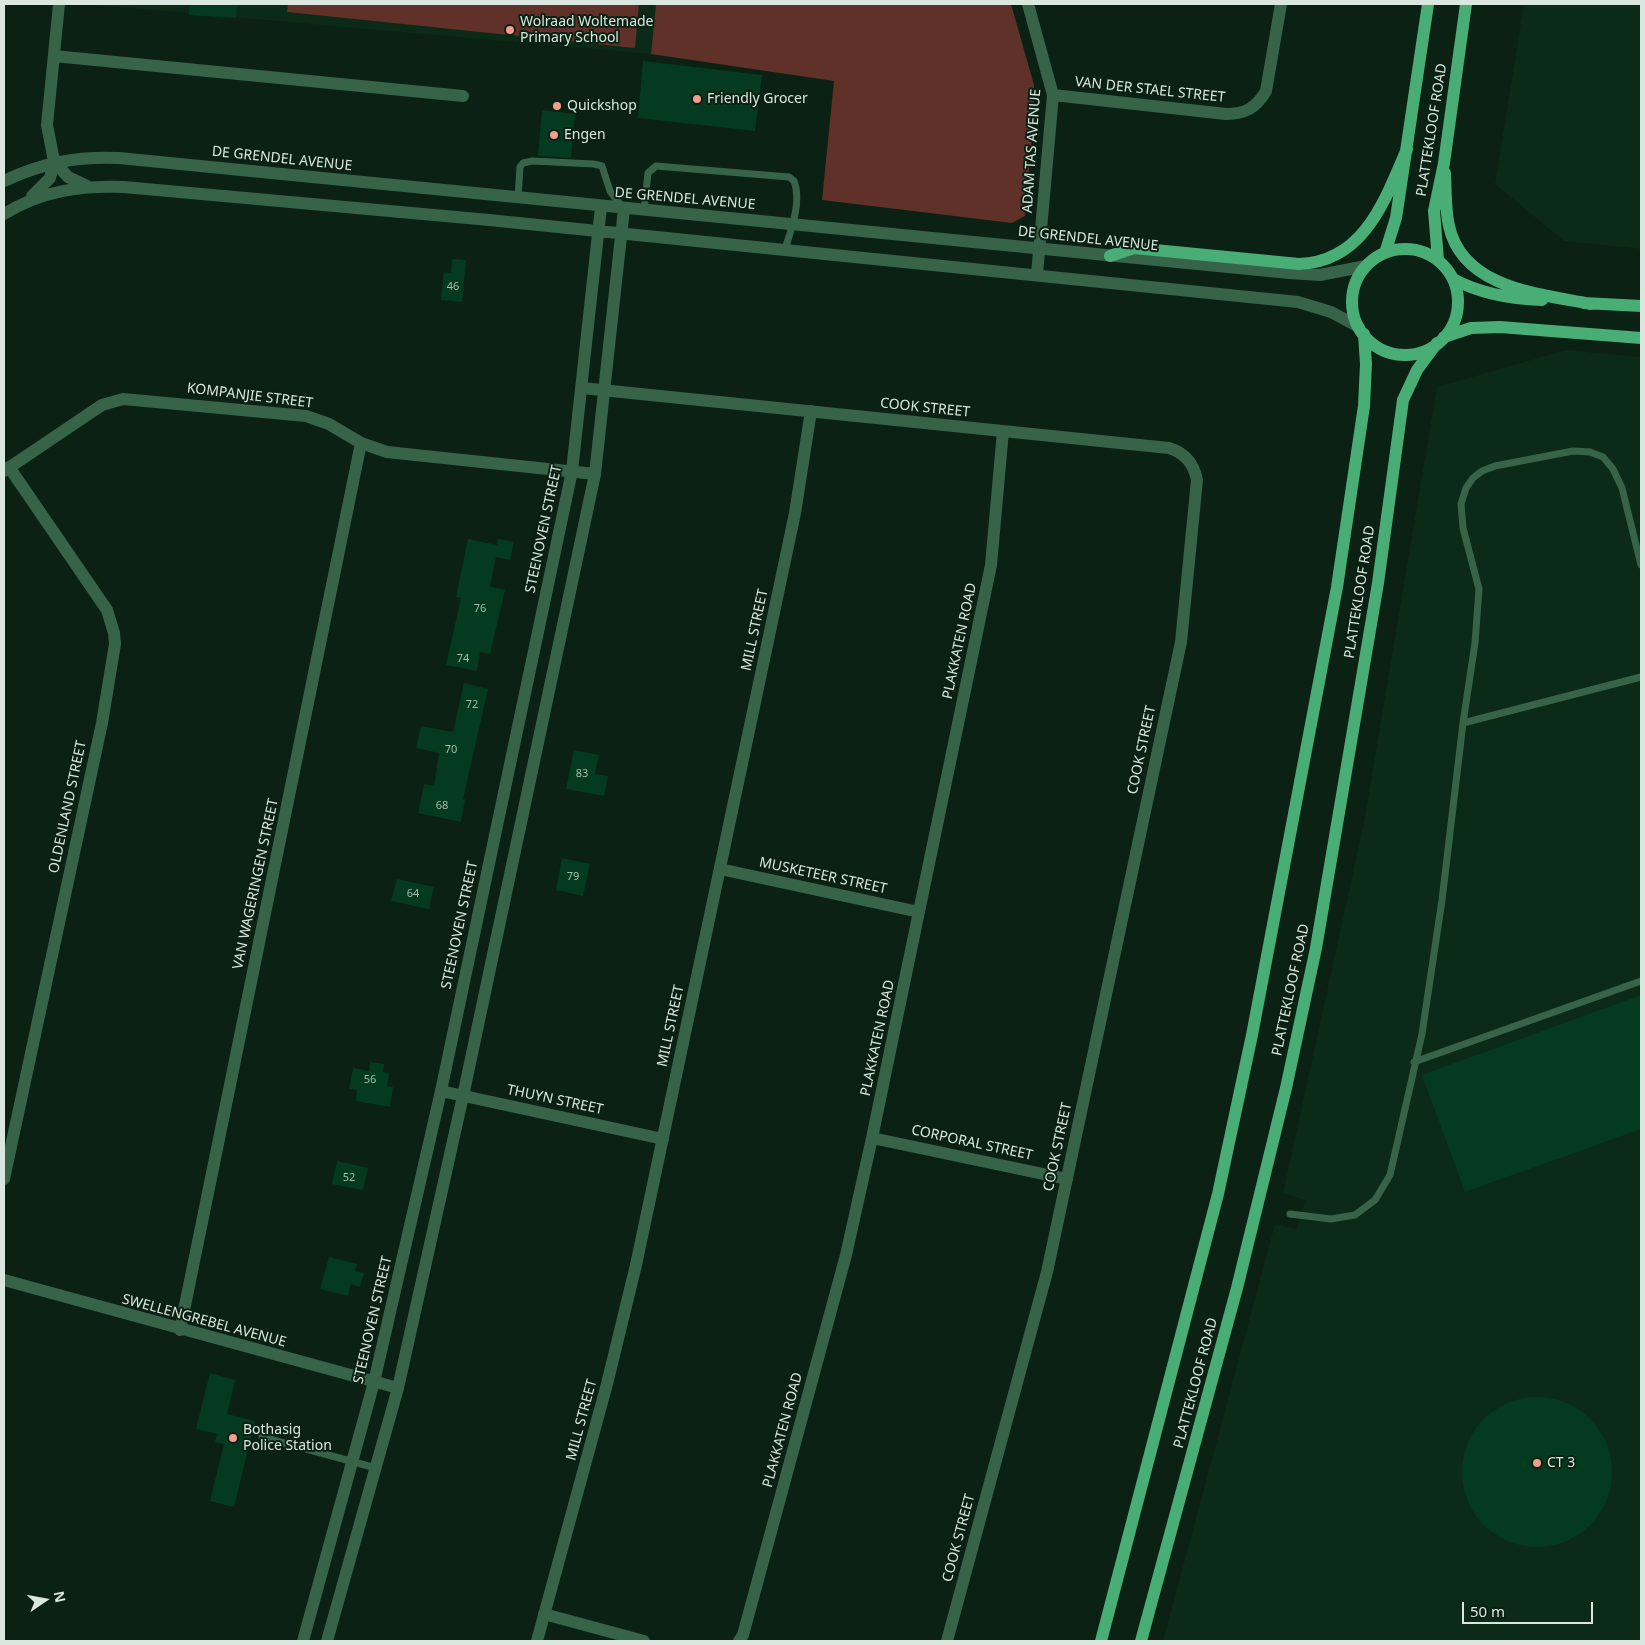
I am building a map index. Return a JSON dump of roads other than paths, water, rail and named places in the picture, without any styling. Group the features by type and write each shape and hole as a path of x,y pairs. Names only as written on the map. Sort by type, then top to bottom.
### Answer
{"main road":[{"name":"PLATTEKLOOF ROAD","path":"1384,253 1396,218 1428,4"},
{"name":"PLATTEKLOOF ROAD","path":"1438,260 1434,211 1444,163 1466,4"},
{"path":"1110,256 1134,248 1299,264 1314,264 1326,260 1350,245 1372,221 1383,204 1407,149"},
{"path":"1444,163 1448,224 1457,246 1472,264 1489,277 1516,289 1591,304"},
{"name":"PLATTEKLOOF ROAD","path":"1101,1641 1218,1194 1252,1036 1337,586 1364,406 1366,364 1361,330 1353,310 1353,295 1357,281 1366,266 1384,253 1397,249 1412,249 1428,254 1438,260 1453,279 1458,298 1457,309 1454,322 1413,377 1401,406 1378,583 1316,948 1286,1088 1237,1288 1141,1641"},
{"path":"1453,279 1472,289 1502,296 1591,304 1641,306"},
{"path":"1361,330 1380,348 1400,354 1418,353 1440,340 1471,328 1500,327 1641,338"}],"street":[{"path":"4,214 21,204 45,185 52,173 54,162 47,124 59,4"},
{"name":"ADAM TAS AVENUE","path":"1028,4 1053,95 1037,274"},
{"name":"VAN DER STAEL STREET","path":"1053,95 1226,114 1244,112 1260,102 1266,91 1281,4"},
{"path":"54,56 463,96"},
{"name":"DE GRENDEL AVENUE","path":"4,181 54,162 92,157 119,158 601,207 1304,274 1320,275 1366,266"},
{"path":"54,162 71,179 92,187"},
{"path":"21,204 59,191 92,187 124,188 622,233 1298,302 1331,312 1361,330"},
{"name":"STEENOVEN STREET","path":"302,1641 374,1382 441,1091 572,471 601,207"},
{"path":"327,1641 398,1388 463,1096 595,474 624,209"},
{"name":"COOK STREET","path":"582,388 1169,448 1188,458 1196,472 1197,480 1181,642 1067,1179 1047,1272 947,1641"},
{"name":"KOMPANJIE STREET","path":"6,469 102,405 132,398 306,416 329,424 361,443 387,452 595,474"},
{"name":"MILL STREET","path":"537,1641 608,1384 663,1139 795,513 811,411"},
{"name":"PLAKKATEN ROAD","path":"739,1641 743,1634 846,1255 872,1138 991,565 1004,431"},
{"name":"VAN WAGERINGEN STREET","path":"180,1330 361,443"},
{"name":"OLDENLAND STREET","path":"4,1179 102,723 115,644 114,633 107,610 6,469"},
{"name":"MUSKETEER STREET","path":"720,869 919,912"},
{"name":"THUYN STREET","path":"441,1091 663,1139"},
{"name":"CORPORAL STREET","path":"872,1138 1067,1179"},
{"name":"SWELLENGREBEL AVENUE","path":"4,1280 180,1330 398,1388"},
{"path":"544,1614 644,1641"}],"lane":[{"path":"518,198 520,167 522,163 529,161 600,165 610,191 624,209"},
{"path":"644,210 648,173 656,166 786,177 792,179 796,185 793,225 785,249"},
{"path":"601,207 610,191"},
{"path":"1290,1214 1330,1219 1355,1215 1374,1200 1390,1176 1414,1062 1422,1034 1442,900 1479,610 1476,572 1463,528 1461,504 1473,478 1482,471 1495,466 1573,451 1590,452 1603,457 1613,469 1622,488 1641,565"},
{"path":"1463,724 1641,676"},
{"path":"1414,1062 1641,981"},
{"path":"262,1437 376,1468"}],"place":[{"name":"Wolraad Woltemade Primary School","path":"510,30"},
{"name":"Friendly Grocer","path":"697,99"},
{"name":"Quickshop","path":"557,106"},
{"name":"Engen","path":"554,135"},
{"name":"Bothasig Police Station","path":"233,1438"},
{"name":"CT 3","path":"1537,1463"}]}
